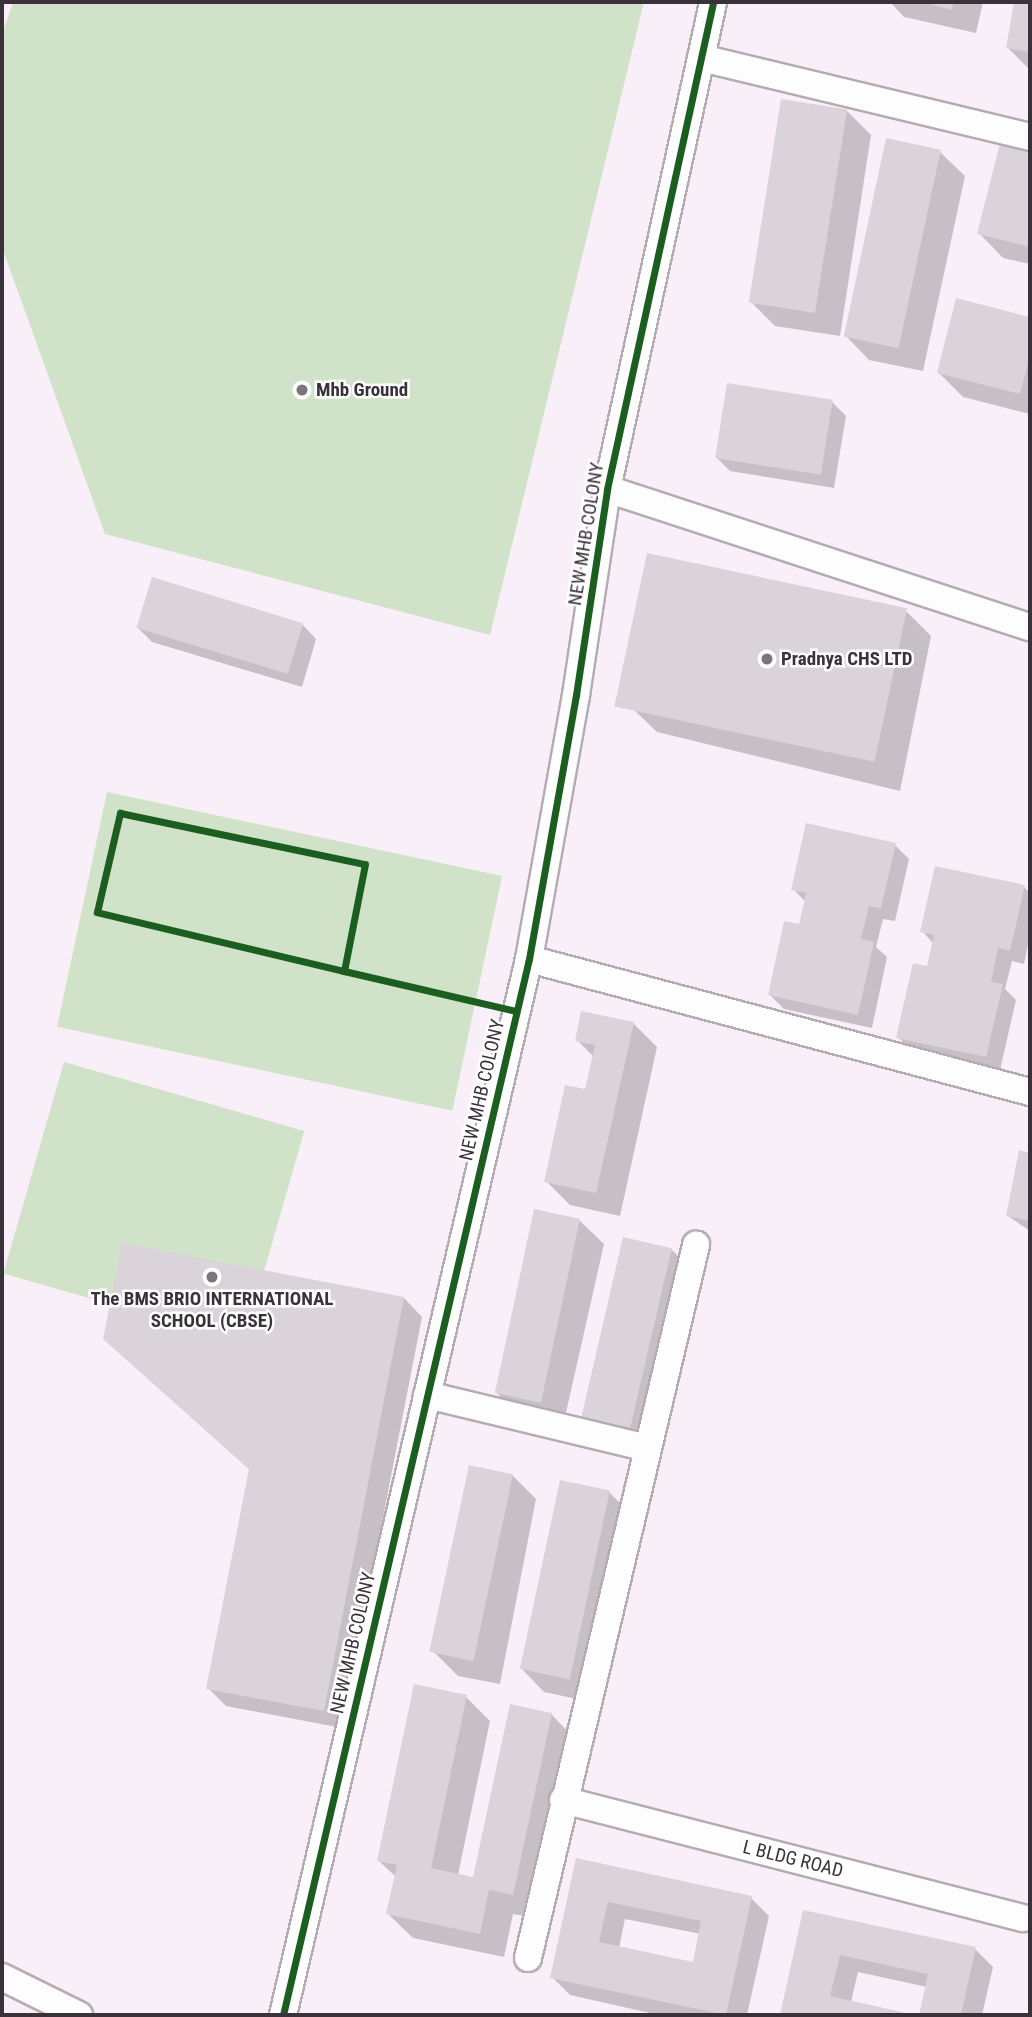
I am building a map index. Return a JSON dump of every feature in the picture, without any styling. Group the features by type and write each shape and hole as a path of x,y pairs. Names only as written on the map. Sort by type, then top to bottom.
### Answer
{"street":[{"name":"NEW MHB COLONY","path":"283,2015 528,959 576,695 607,489 713,2"},
{"path":"701,58 1030,137"},
{"path":"607,489 1030,627"},
{"path":"528,959 1030,1092"},
{"path":"528,1958 563,1800 696,1245"},
{"path":"427,1395 648,1448"},
{"name":"L BLDG ROAD","path":"563,1800 1023,1918"},
{"path":"2,1977 79,2015"}],"green space":[{"name":"Mhb Ground","path":"13,2 644,2 490,635 105,534 2,247 2,35"},
{"path":"107,792 502,876 452,1111 57,1027"},
{"path":"64,1062 304,1131 244,1342 3,1273"}],"building":[{"path":"921,2 953,2 952,10"},
{"path":"1014,2 1030,2 1030,52 1006,48"},
{"path":"781,99 847,109 815,313 749,302"},
{"path":"886,138 941,150 899,348 844,337"},
{"path":"1000,143 1030,150 1030,247 977,234"},
{"path":"956,298 1030,317 1030,356 1020,394 937,373"},
{"path":"727,383 833,400 821,475 715,458"},
{"name":"Pradnya CHS LTD","path":"647,553 907,608 875,762 614,707"},
{"path":"152,577 303,623 288,674 137,628"},
{"path":"806,823 896,843 881,908 869,906 861,939 874,942 858,1015 768,995 784,921 799,924 806,893 791,890"},
{"path":"935,866 1025,885 1010,951 998,948 991,982 1003,984 986,1057 896,1038 913,963 927,966 934,935 920,932"},
{"path":"581,1011 634,1022 596,1193 544,1182 565,1085 585,1089 595,1045 575,1041"},
{"path":"1019,1150 1030,1153 1030,1221 1006,1216"},
{"path":"534,1209 580,1219 541,1403 495,1393"},
{"path":"623,1237 672,1248 629,1434 580,1423"},
{"path":"122,1243 404,1297 324,1711 206,1689 249,1469 103,1339"},
{"path":"469,1465 513,1474 473,1661 429,1652"},
{"path":"560,1480 610,1491 570,1679 520,1669"},
{"path":"414,1684 467,1695 431,1868 473,1877 510,1704 552,1713 513,1895 489,1890 480,1934 386,1914 397,1865 377,1861"},
{"path":"576,1858 752,1896 726,2015 550,1978","holes":["608,1902 701,1921 693,1962 599,1942"]},
{"path":"803,1910 976,1947 961,2015 919,2015 928,1974 840,1955 830,1996 915,2015 780,2015"}],"cycle path":[{"path":"283,2015 529,959 576,695 607,489 713,2"},
{"path":"120,813 365,864 344,971 97,912 120,813"},
{"path":"344,971 516,1011"}],"place":[{"name":"Mhb Ground","path":"302,390"},
{"name":"Pradnya CHS LTD","path":"767,659"},
{"name":"The BMS BRIO INTERNATIONAL SCHOOL (CBSE)","path":"212,1277"}]}
